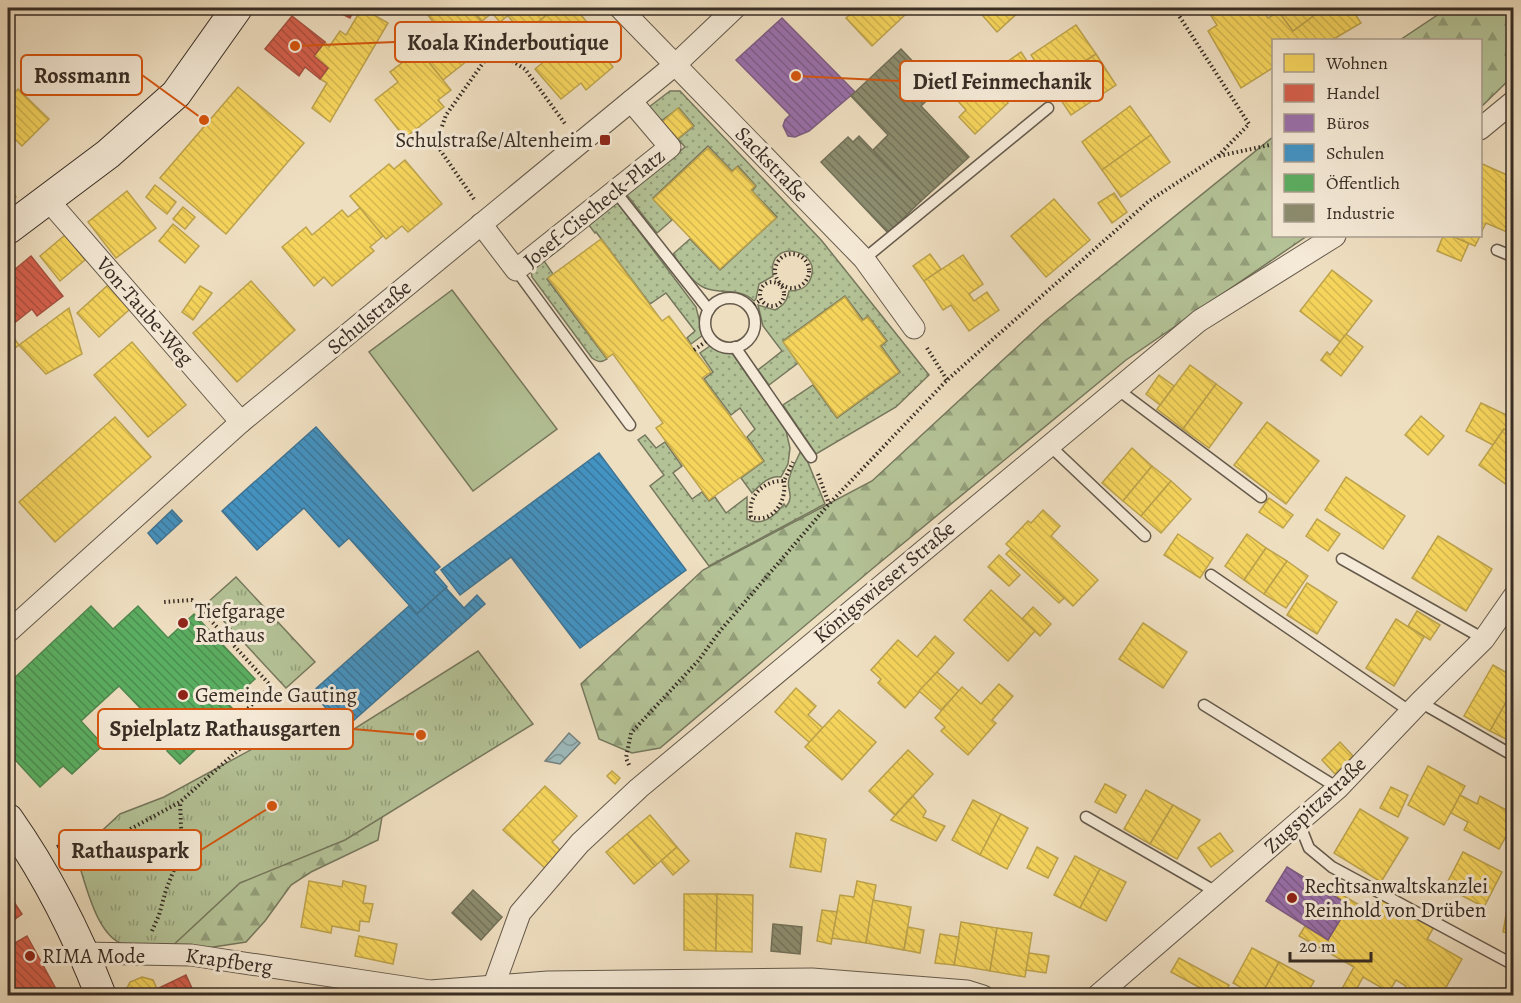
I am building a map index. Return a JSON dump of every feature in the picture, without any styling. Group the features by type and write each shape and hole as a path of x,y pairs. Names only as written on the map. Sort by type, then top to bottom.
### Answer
{"main road":[{"path":"8,229 108,154 176,94 237,8"},
{"path":"8,819 84,953 101,996"}],"street":[{"name":"Sackstraße","path":"620,8 864,259 914,328"},
{"name":"Schulstraße","path":"8,632 241,422 676,64 735,8"},
{"name":"Josef-Cischeck-Platz","path":"484,222 516,270 670,147 631,101"},
{"path":"1482,127 1514,101"},
{"name":"Von-Taube-Weg","path":"48,200 241,422"},
{"name":"Königswieser Straße","path":"494,985 520,914 580,843 648,780 1199,321 1333,237"},
{"name":"Zugspitzstraße","path":"1097,996 1338,788 1484,639 1514,596"},
{"name":"Krapfberg","path":"84,953 191,955 430,991 548,982 812,979 967,991 983,996"}],"lane":[{"path":"864,259 1048,108"},
{"path":"615,192 709,310"},
{"path":"1497,250 1514,257"},
{"path":"516,270 630,425"},
{"path":"732,297 742,300 750,307 755,316 755,327 751,337 743,344 735,347 717,344 711,338 706,330 705,321 709,310 721,299 732,297"},
{"path":"735,347 811,457"},
{"path":"1117,389 1261,497"},
{"path":"1049,445 1145,536"},
{"path":"1342,559 1484,639"},
{"path":"1211,575 1415,707 1514,756"},
{"path":"1204,705 1338,788"},
{"path":"1086,817 1218,892"},
{"path":"1299,823 1309,848 1332,867 1514,966"}],"path":[{"path":"631,733 698,661 720,631 830,504 947,380 1149,201 1218,156 1249,124 1174,8"},
{"path":"484,222 436,144 446,115 493,49 516,25"},
{"path":"493,49 525,69 580,144"},
{"path":"1218,156 1272,144"},
{"path":"782,286 770,281 764,284 760,290 762,300 768,306 780,304 784,298 782,286 775,273 780,259 786,255 801,257 808,270 807,278 803,284 796,287 782,286"},
{"path":"750,307 762,300"},
{"path":"914,328 947,380"},
{"path":"694,350 711,338"},
{"path":"784,481 773,481 755,495 751,504 751,517 765,518 779,507 786,491 784,481 792,465 796,448 794,431"},
{"path":"811,457 830,504"},
{"path":"32,858 80,837 123,833 180,802 244,745 228,728 271,686 192,600 164,602"},
{"path":"141,953 159,915 182,849 180,802"}],"green space":[{"path":"1448,8 1513,8 1513,76 1482,106 1482,39 1402,39"},
{"path":"670,91 680,91 822,241 929,375 896,407 816,454 783,405 813,385 837,418 900,372 881,346 887,341 868,316 863,320 845,296 783,341 798,363 769,385 758,370 782,351 763,326 758,305 775,310 781,306 789,291 798,290 809,282 812,271 810,262 804,255 795,252 778,255 773,263 773,276 759,284 754,301 743,294 705,288 687,273 673,254 690,239 720,270 777,217 752,191 756,186 738,166 732,171 708,146 653,198 672,220 657,233 627,195 685,147 678,139 694,126 679,108 661,121 649,107"},
{"path":"1272,138 1272,237 1306,237 1126,360 872,569 660,748 632,753 599,739 581,684 703,570 872,481 1045,321"},
{"path":"617,202 696,307 703,335 691,344 687,338 695,331 666,293 650,304 585,220"},
{"path":"560,240 564,246 544,261 553,274 547,279 607,359 603,361 592,358 532,277 531,271"},
{"path":"452,290 557,429 473,491 369,352"},
{"path":"710,346 732,353 786,431 790,448 788,464 781,477 769,479 752,493 741,478 764,461 747,437 755,429 740,408 731,415 704,379 713,372 700,353"},
{"path":"645,435 656,448 665,442 682,466 673,473 692,499 702,492 709,501 715,497 726,513 747,497 747,519 758,522 768,519 784,504 786,507 789,503 789,479 802,448 825,504 709,566 650,486 664,475 638,440"},
{"path":"236,577 315,662 286,688 207,603"},
{"path":"478,651 533,724 345,840 240,883 168,950 126,945 107,932 93,907 76,855 120,814 164,797 267,741 324,748"},
{"path":"391,808 382,817 378,840 311,872 291,885 265,921 246,942 207,948 158,944 103,894"}],"water":[{"path":"569,733 580,743 560,764 545,761"}],"building: Wohnen":[{"path":"362,8 388,23 330,122 312,108 327,83 320,79 328,68 314,56 325,42 329,47 340,31 346,35"},
{"path":"435,8 471,8 488,30 475,41 482,49 443,80 412,41 434,23 427,14"},
{"path":"471,8 517,8 500,22 492,13 482,21"},
{"path":"517,8 547,8 551,11 524,34 508,16"},
{"path":"555,8 575,8 603,41 596,47 613,67 586,90 581,83 561,99 535,69 546,60 524,34"},
{"path":"857,8 902,8 907,13 872,46 846,18"},
{"path":"976,8 1023,8 997,32"},
{"path":"1206,8 1261,8 1268,18 1279,12 1293,31 1324,8 1351,8 1361,23 1334,39 1272,39 1272,68 1241,88 1208,31 1217,25"},
{"path":"1276,8 1324,8 1293,31"},
{"path":"1076,25 1096,54 1050,84 1031,55"},
{"path":"419,50 451,90 438,100 444,107 405,138 375,100 398,82 390,72"},
{"path":"1021,52 1033,70 1017,81 1004,64"},
{"path":"1096,54 1116,85 1071,115 1050,84"},
{"path":"984,77 1008,103 975,134 959,117 966,110 958,101"},
{"path":"238,87 304,143 226,234 160,178"},
{"path":"18,89 49,119 22,146 8,132 8,101"},
{"path":"1130,106 1151,135 1102,170 1082,142"},
{"path":"678,108 693,126 676,140 662,122"},
{"path":"1151,135 1170,162 1121,197 1102,170"},
{"path":"708,148 732,172 737,167 755,186 751,190 776,218 720,269 653,199"},
{"path":"405,160 442,204 408,232 402,226 386,239 350,196 389,164 394,169"},
{"path":"1482,164 1514,178 1514,218 1507,232 1486,223 1482,231"},
{"path":"8,183 16,197 8,202"},
{"path":"155,185 176,202 167,214 146,197"},
{"path":"127,191 156,228 116,258 88,222"},
{"path":"1114,193 1127,212 1112,223 1098,203"},
{"path":"1054,199 1090,240 1046,277 1011,236"},
{"path":"183,207 195,217 185,229 173,219"},
{"path":"360,208 383,236 370,247 374,251 332,286 324,277 314,286 282,247 306,227 312,235 342,210 348,217"},
{"path":"173,224 199,246 185,263 159,241"},
{"path":"65,235 85,260 60,281 40,256"},
{"path":"1443,237 1454,237 1469,243 1461,261 1437,251"},
{"path":"1454,237 1480,237 1475,246"},
{"path":"601,239 662,321 669,316 711,372 702,378 763,461 709,500 656,428 663,423 613,354 607,358 548,278"},
{"path":"930,254 941,269 924,281 913,266"},
{"path":"963,255 983,284 969,294 974,301 987,292 999,310 969,331 951,305 943,310 924,281"},
{"path":"1332,270 1372,301 1340,342 1300,311"},
{"path":"251,281 295,330 237,382 193,333"},
{"path":"108,285 130,309 99,337 77,313"},
{"path":"200,286 212,293 193,320 182,312"},
{"path":"845,297 862,321 868,317 886,341 880,346 899,372 837,417 783,342"},
{"path":"69,308 82,354 46,374 19,345"},
{"path":"8,330 19,345 8,353"},
{"path":"1346,334 1363,347 1341,376 1321,360 1327,352 1330,355"},
{"path":"132,342 186,405 148,437 94,375"},
{"path":"1190,365 1216,384 1183,429 1157,409"},
{"path":"1159,375 1174,386 1160,405 1146,394"},
{"path":"1216,384 1242,403 1209,448 1183,429"},
{"path":"1481,403 1513,418 1507,431 1504,429 1493,445 1466,431"},
{"path":"1421,416 1444,436 1428,455 1405,435"},
{"path":"115,417 151,457 55,542 19,502"},
{"path":"1267,422 1319,461 1286,504 1234,465"},
{"path":"1504,429 1514,436 1514,490 1479,465"},
{"path":"1132,448 1152,466 1123,501 1102,483"},
{"path":"1152,466 1171,481 1141,516 1123,501"},
{"path":"1346,477 1405,516 1383,549 1325,510"},
{"path":"1171,481 1191,499 1161,533 1141,516"},
{"path":"1269,498 1293,515 1283,528 1259,512"},
{"path":"1043,510 1060,526 1051,536 1098,580 1073,606 1006,544 1028,521 1031,523"},
{"path":"1317,519 1340,534 1328,551 1306,536"},
{"path":"1178,534 1213,558 1200,578 1164,555"},
{"path":"1247,534 1266,548 1244,580 1225,566"},
{"path":"1438,536 1492,569 1466,611 1412,578"},
{"path":"1266,548 1287,561 1264,594 1244,580"},
{"path":"1011,549 1064,598 1059,603 1006,554"},
{"path":"999,555 1020,575 1009,586 988,567"},
{"path":"1287,561 1308,576 1286,608 1264,594"},
{"path":"1307,583 1337,602 1317,634 1287,615"},
{"path":"991,590 1035,631 1008,661 964,620"},
{"path":"1033,607 1051,624 1040,636 1022,619"},
{"path":"1417,611 1440,625 1430,640 1408,626"},
{"path":"1396,619 1424,637 1394,686 1366,668"},
{"path":"1143,623 1187,652 1163,688 1119,659"},
{"path":"935,636 954,653 905,708 878,683 881,679 871,670 898,640 917,657"},
{"path":"1493,665 1514,677 1514,688 1490,731 1464,716"},
{"path":"937,672 959,691 941,710 919,691"},
{"path":"999,684 1013,696 992,720 996,723 968,755 941,731 945,727 935,718 962,687 981,704"},
{"path":"796,688 816,706 808,715 823,728 810,743 775,712"},
{"path":"1514,688 1514,743 1490,731"},
{"path":"839,710 876,742 842,780 805,747"},
{"path":"1340,742 1353,756 1335,774 1322,760"},
{"path":"908,750 933,774 895,815 869,791"},
{"path":"1428,766 1465,786 1444,825 1408,805"},
{"path":"612,771 620,778 615,784 607,776"},
{"path":"1105,784 1126,795 1116,813 1095,802"},
{"path":"545,786 577,816 552,842 563,853 547,870 503,830"},
{"path":"1391,787 1408,795 1398,817 1380,808"},
{"path":"1146,790 1173,805 1150,844 1124,829"},
{"path":"1460,795 1477,804 1480,796 1514,814 1514,822 1499,849 1464,830 1468,822 1451,813"},
{"path":"913,796 926,811 923,817 945,826 936,841 891,820"},
{"path":"973,800 1001,814 980,855 952,840"},
{"path":"1173,805 1200,820 1177,859 1150,844"},
{"path":"1360,809 1408,838 1381,882 1334,853"},
{"path":"1001,814 1028,828 1007,869 980,855"},
{"path":"650,815 677,847 655,866 627,834"},
{"path":"796,833 826,839 821,872 790,867"},
{"path":"1220,833 1233,851 1211,867 1198,848"},
{"path":"627,834 655,866 634,884 606,852"},
{"path":"677,847 689,861 673,875 661,861"},
{"path":"1037,847 1058,858 1048,878 1027,868"},
{"path":"1463,852 1502,872 1484,907 1445,887"},
{"path":"1075,856 1100,869 1080,908 1054,895"},
{"path":"1100,869 1126,882 1106,921 1080,908"},
{"path":"309,881 342,887 343,881 366,886 363,903 373,904 369,922 360,921 359,931 332,926 331,933 301,927"},
{"path":"857,881 876,885 866,943 832,938 840,895 854,897"},
{"path":"1339,893 1369,911 1378,896 1434,927 1427,939 1462,959 1441,996 1401,996 1406,986 1396,980 1389,992 1363,977 1353,996 1338,996 1354,967 1299,936 1305,926 1328,940 1349,905 1337,897"},
{"path":"684,894 717,894 716,951 684,950"},
{"path":"717,894 753,895 752,952 716,951"},
{"path":"873,900 911,907 904,950 866,943"},
{"path":"1508,904 1514,905 1514,934 1503,932"},
{"path":"822,910 837,912 831,944 817,941"},
{"path":"961,922 997,928 990,971 954,965"},
{"path":"908,927 924,930 920,953 904,950"},
{"path":"997,928 1032,933 1025,977 990,971"},
{"path":"940,934 959,937 954,965 935,963"},
{"path":"359,936 397,944 393,964 355,956"},
{"path":"1252,948 1279,962 1261,996 1256,996 1233,983"},
{"path":"1029,953 1049,956 1046,973 1026,970"},
{"path":"1179,958 1229,985 1224,996 1215,996 1171,972"},
{"path":"1279,962 1314,981 1306,996 1261,996"},
{"path":"142,977 153,980 157,989 143,996 128,996 127,988 130,982"}],"building: Handel":[{"path":"330,8 355,8 350,18"},
{"path":"292,16 325,42 314,56 328,68 320,79 305,67 299,76 265,49"},
{"path":"31,256 63,296 37,316 32,309 8,328 8,275"},
{"path":"8,893 22,914 8,924"},
{"path":"27,936 56,989 45,996 8,996 8,947"},
{"path":"186,975 195,995 143,996 157,989"}],"building: Büros":[{"path":"782,18 855,92 809,131 795,137 788,136 783,126 790,115 736,60"},
{"path":"1287,867 1349,905 1328,940 1266,901"}],"building: Schulen":[{"path":"316,427 440,567 434,572 447,587 417,614 349,538 339,547 304,508 257,550 222,511"},
{"path":"599,453 686,570 580,648 511,557 460,595 441,570"},
{"path":"172,510 182,521 157,544 148,533"},
{"path":"446,588 464,608 477,595 485,604 344,729 312,692 410,605 417,614"}],"building: Öffentlich":[{"name":"Gemeinde Gauting","path":"91,606 113,629 138,606 168,638 194,614 255,679 228,704 236,712 180,764 167,751 168,737 119,686 81,721 103,745 72,774 63,766 40,787 8,752 8,684"}],"building: Industrie":[{"path":"901,49 939,89 921,106 969,157 921,201 873,150 888,135 851,96"},
{"path":"859,136 921,201 888,233 821,162 848,137 853,142"},
{"path":"473,890 502,917 481,940 452,913"},
{"path":"773,924 802,927 800,954 771,951"}],"place":[{"name":"Koala Kinderboutique","path":"295,46"},
{"name":"Dietl Feinmechanik","path":"796,76"},
{"name":"Rossmann","path":"204,120"},
{"name":"Schulstraße/Altenheim","path":"605,140"},
{"name":"Tiefgarage Rathaus","path":"183,623"},
{"name":"Gemeinde Gauting","path":"183,695"},
{"name":"Spielplatz Rathausgarten","path":"421,735"},
{"name":"Rathauspark","path":"272,806"},
{"name":"Rechtsanwaltskanzlei Reinhold von Drüben","path":"1292,898"},
{"name":"RIMA Mode","path":"30,956"}]}
